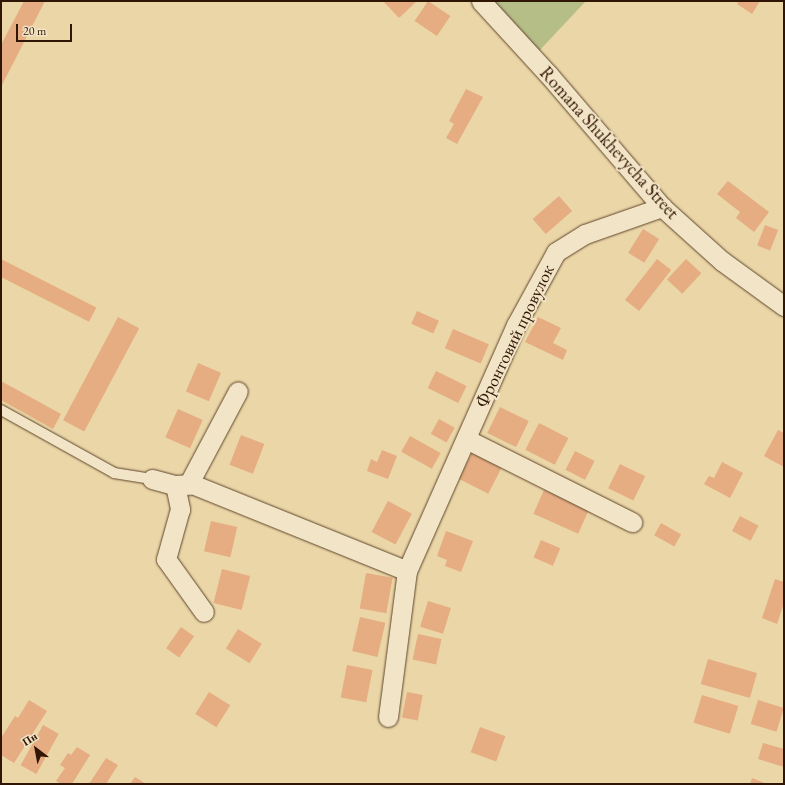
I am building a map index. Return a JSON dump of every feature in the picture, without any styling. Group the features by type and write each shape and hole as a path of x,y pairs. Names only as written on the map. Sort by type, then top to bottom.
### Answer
{"street":[{"name":"Romana Shukhevycha Street","path":"481,1 548,74 662,207 722,261 784,306"},
{"name":"Фронтовий провулок","path":"388,717 407,571 516,325 556,252 585,234 662,207"},
{"path":"204,612 166,559 180,509 181,485 238,391"},
{"path":"466,440 632,522"},
{"path":"152,478 181,485 192,484 407,571"}],"lane":[{"path":"1,410 114,473 152,478"}],"green space":[{"path":"492,1 586,1 538,52"}],"building":[{"path":"24,1 45,1 1,87 1,45"},
{"path":"383,1 417,1 399,18"},
{"path":"428,1 450,16 437,36 415,21"},
{"path":"739,1 760,1 752,14 737,4"},
{"path":"466,89 483,97 457,144 446,138 454,124 449,121"},
{"path":"728,181 769,212 754,232 736,218 740,212 717,194"},
{"path":"559,196 572,211 546,234 533,219"},
{"path":"765,225 778,230 770,251 757,246"},
{"path":"643,229 659,239 644,263 628,253"},
{"path":"1,259 96,308 89,322 1,277"},
{"path":"657,259 671,270 639,311 625,300"},
{"path":"686,259 701,273 682,294 667,279"},
{"path":"417,311 439,321 433,334 411,324"},
{"path":"118,317 139,328 84,432 63,420"},
{"path":"538,317 561,328 553,343 567,350 563,360 525,342"},
{"path":"453,329 489,344 481,364 445,348"},
{"path":"198,363 221,373 209,401 186,392"},
{"path":"436,371 467,386 458,403 428,388"},
{"path":"1,381 61,414 53,429 1,400"},
{"path":"500,407 529,421 516,447 487,433"},
{"path":"178,409 203,420 190,448 165,437"},
{"path":"439,419 455,428 447,443 431,434"},
{"path":"539,423 568,438 555,465 525,450"},
{"path":"778,430 784,433 784,467 764,456"},
{"path":"241,435 264,444 253,474 230,465"},
{"path":"410,436 441,453 432,469 401,452"},
{"path":"382,450 397,456 388,479 367,471 371,459 377,462"},
{"path":"575,451 595,461 585,480 565,470"},
{"path":"472,453 501,468 488,494 459,479"},
{"path":"722,462 743,473 730,498 704,484 709,476 714,478"},
{"path":"620,464 645,476 633,501 608,488"},
{"path":"544,490 589,510 578,534 533,514"},
{"path":"388,501 412,514 395,545 372,532"},
{"path":"740,516 759,526 751,541 732,531"},
{"path":"211,521 237,527 230,557 204,551"},
{"path":"661,523 681,534 674,546 654,535"},
{"path":"446,531 473,541 461,572 445,566 447,560 437,556"},
{"path":"541,540 560,548 553,566 534,557"},
{"path":"222,569 250,576 242,610 214,603"},
{"path":"366,573 393,578 386,613 360,608"},
{"path":"775,579 784,582 784,603 777,624 762,618"},
{"path":"428,601 451,608 443,634 420,627"},
{"path":"360,617 385,623 377,657 352,651"},
{"path":"181,627 194,636 179,657 166,648"},
{"path":"238,629 262,644 250,663 226,649"},
{"path":"418,634 441,639 436,664 413,659"},
{"path":"708,659 757,673 750,698 701,684"},
{"path":"347,665 373,670 366,702 341,697"},
{"path":"209,692 230,705 216,727 195,714"},
{"path":"407,692 423,695 418,721 402,718"},
{"path":"702,695 738,706 730,734 694,723"},
{"path":"29,700 47,711 14,763 1,755 1,738 15,716 18,718"},
{"path":"758,700 784,708 777,732 751,724"},
{"path":"43,725 59,734 36,774 21,765"},
{"path":"480,727 505,736 496,762 471,752"},
{"path":"763,743 784,749 784,767 758,759"},
{"path":"77,747 90,755 72,784 61,784 56,781 65,768 60,765 68,753 71,755"},
{"path":"106,758 118,765 106,784 89,784"},
{"path":"135,777 146,784 130,784"},
{"path":"752,778 767,784 750,784"}]}
